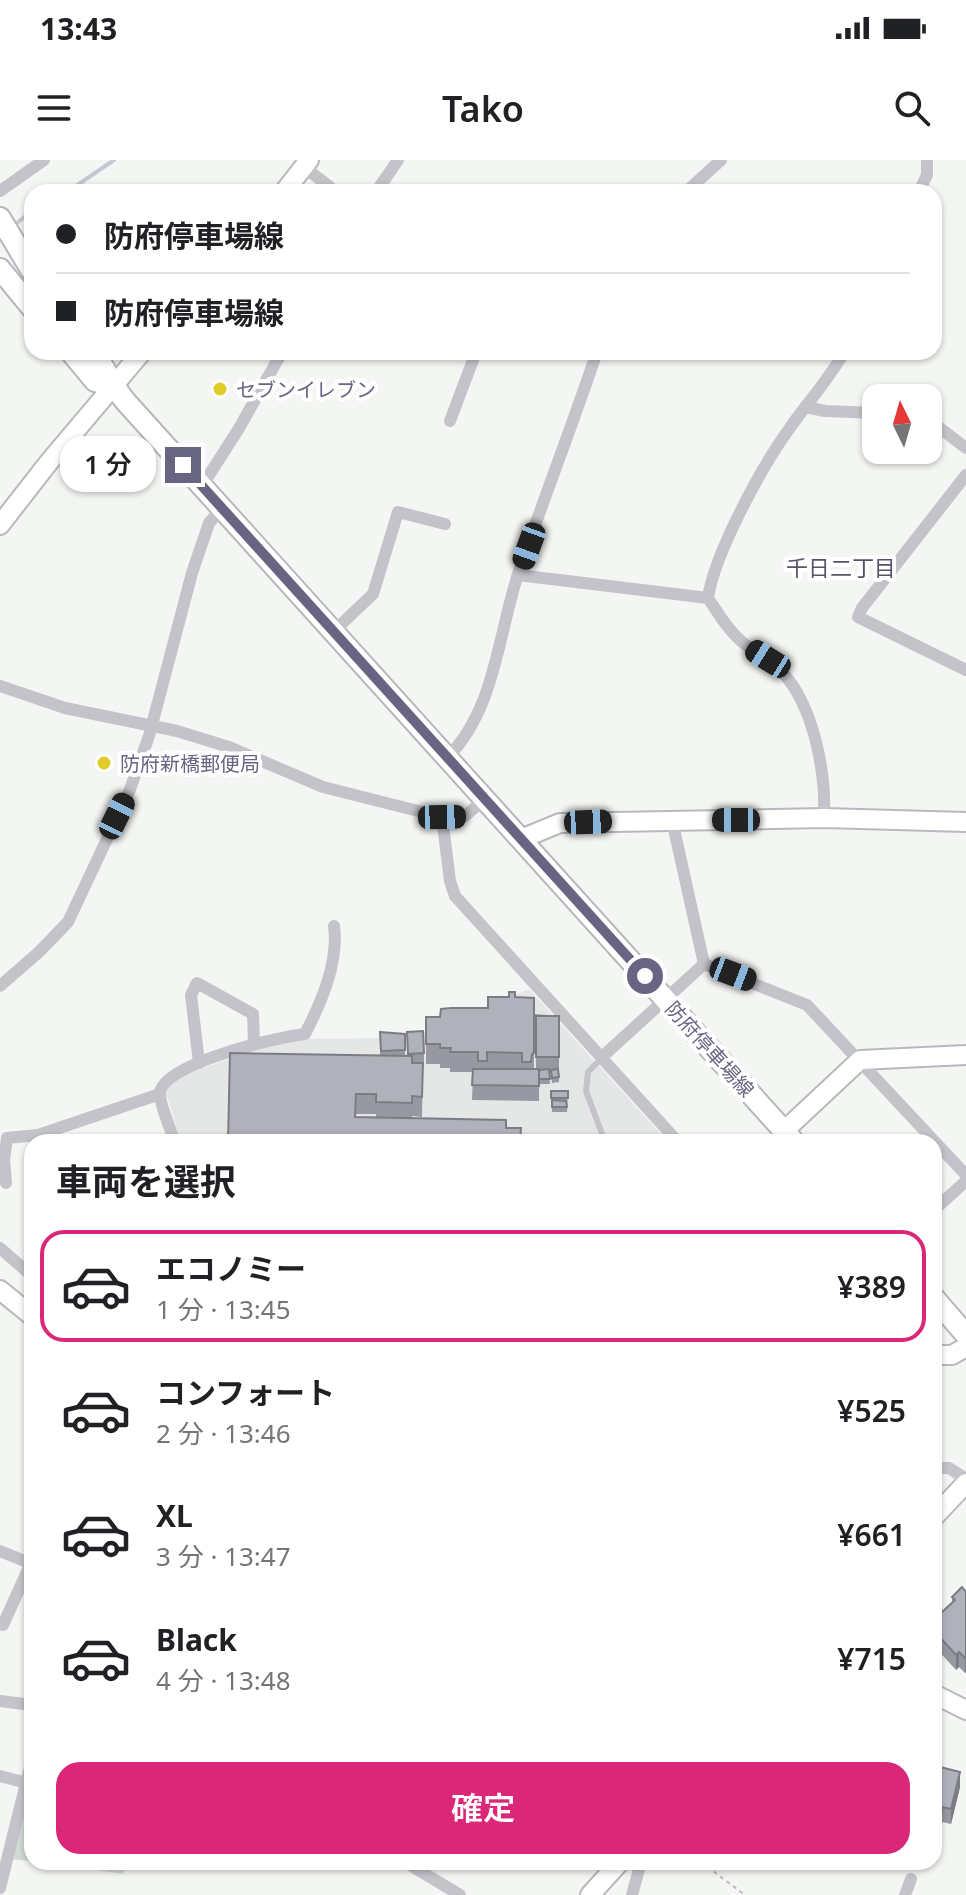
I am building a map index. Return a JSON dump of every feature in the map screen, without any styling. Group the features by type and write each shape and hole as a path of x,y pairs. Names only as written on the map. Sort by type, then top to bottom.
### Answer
{"main road":[{"path":"0,218 24,258"},
{"path":"0,269 24,298"},
{"name":"防府停車場線","path":"78,360 95,381 112,386"},
{"name":"防府停車場線","path":"99,360 108,371 112,386 665,999 780,1134"},
{"path":"942,1307 966,1335"}],"street":[{"path":"0,191 44,160"},
{"path":"382,184 398,160"},
{"path":"702,184 721,160"},
{"path":"923,184 927,175 927,160"},
{"path":"290,184 306,164 327,184"},
{"path":"0,525 135,360"},
{"path":"202,486 277,360"},
{"path":"450,421 473,360"},
{"path":"447,758 460,745 492,679 518,575 594,360"},
{"path":"824,818 825,792 821,764 795,688 768,659 745,645 726,625 708,598 710,583 745,505 785,435 838,360"},
{"path":"805,407 862,412"},
{"path":"942,430 966,448"},
{"path":"966,475 858,617 966,670"},
{"path":"0,986 68,922 129,792 152,725 192,573 209,523 222,508"},
{"path":"334,631 373,594 398,512 445,524"},
{"path":"518,575 708,598"},
{"path":"0,686 65,708 152,725 229,747 323,787 442,817 465,816 485,799"},
{"path":"442,817 450,881 455,896 671,1134"},
{"path":"521,839 560,823 824,818 966,822"},
{"path":"672,820 704,964"},
{"path":"172,1134 160,1094 164,1080 199,1063 254,1044 305,1034 316,1013 330,969 336,941 334,926"},
{"path":"602,1057 704,964"},
{"path":"704,964 807,1005 928,1134"},
{"path":"199,1063 191,995 197,983 253,1014 254,1044"},
{"path":"787,1134 860,1060 966,1055"},
{"path":"41,1134 160,1094"},
{"path":"6,1183 4,1160 7,1138 24,1136"},
{"path":"942,1149 966,1175"},
{"path":"942,1203 966,1181"},
{"path":"0,1248 24,1269"},
{"path":"0,1290 24,1310"},
{"path":"942,1355 952,1355 966,1347"},
{"path":"942,1468 949,1468 966,1481 942,1508"},
{"path":"0,1551 24,1560"},
{"path":"3,1625 24,1578"},
{"path":"942,1697 964,1707"},
{"path":"0,1701 24,1704"},
{"path":"0,1776 24,1782"},
{"path":"0,1888 24,1795"},
{"path":"418,1870 460,1895"},
{"path":"590,1895 613,1870"},
{"path":"632,1895 639,1870"},
{"path":"905,1895 911,1879"}],"lane":[{"path":"602,1057 588,1072 586,1091 602,1134"}],"path":[{"path":"712,1870 745,1895"}],"shaded area":[{"path":"529,989 661,1134 179,1134 166,1093 178,1077 255,1049 301,1039 412,1038"},
{"path":"24,1806 24,1860 6,1859"},
{"path":"96,1870 124,1870 123,1874"}],"building":[{"path":"509,992 515,992 515,997 534,998 534,1053 531,1062 522,1062 522,1053 487,1052 487,1061 478,1061 478,1052 450,1052 451,1048 440,1048 440,1044 426,1044 426,1017 440,1017 441,1009 488,1008 488,997 509,997"},
{"path":"536,1016 559,1016 559,1057 536,1057"},
{"path":"423,1031 424,1053 408,1054 407,1032"},
{"path":"380,1032 405,1034 405,1050 381,1051"},
{"path":"230,1053 412,1056 412,1063 423,1063 422,1097 412,1096 412,1103 376,1102 376,1094 356,1094 355,1117 506,1120 506,1128 521,1128 521,1134 228,1134"},
{"path":"473,1069 539,1069 539,1086 472,1085"},
{"path":"549,1069 550,1079 539,1079 539,1070"},
{"path":"558,1069 559,1077 552,1078 551,1070"},
{"path":"551,1091 568,1091 568,1098 551,1098"},
{"path":"552,1100 566,1101 567,1107 552,1107"},
{"path":"962,1587 966,1592 965,1658 959,1652 956,1655 942,1640 942,1612 955,1600 952,1597"},
{"path":"942,1768 960,1772 951,1809 942,1807"}],"waterway":[{"path":"79,184 114,160"},
{"path":"12,227 24,217"}],"place":[{"name":"セブンイレブン","path":"220,389"},
{"name":"防府新橋郵便局","path":"104,763"}],"district":[{"name":"千日二丁目","path":"841,567"}],"route":[{"path":"183,465 645,976"}]}
